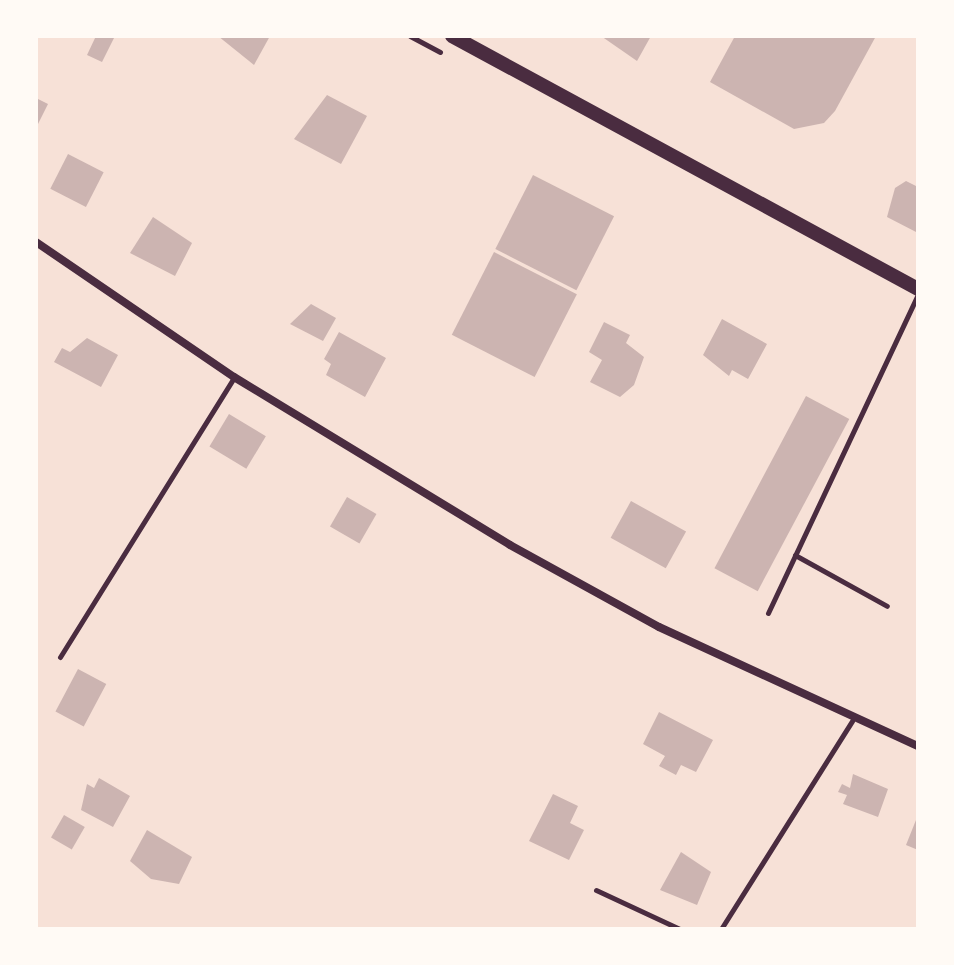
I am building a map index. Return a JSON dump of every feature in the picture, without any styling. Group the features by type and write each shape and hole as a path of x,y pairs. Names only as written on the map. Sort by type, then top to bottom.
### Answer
{"street":[{"path":"452,36 918,292"},
{"path":"36,242 234,377 524,553 852,721 918,746"}],"lane":[{"path":"768,613 918,292"},
{"path":"60,657 234,377"},
{"path":"795,555 887,606"},
{"path":"721,929 852,721"},
{"path":"596,890 680,929"}],"building":[{"path":"96,36 115,36 102,62 87,55"},
{"path":"218,36 270,36 254,65"},
{"path":"601,36 651,36 637,61"},
{"path":"735,36 876,36 835,111 824,123 794,129 710,82"},
{"path":"327,95 367,116 341,164 294,139"},
{"path":"36,98 48,104 36,128"},
{"path":"68,154 104,172 86,207 50,189"},
{"path":"533,175 614,216 576,290 495,249"},
{"path":"906,181 918,187 918,233 887,217 895,188"},
{"path":"153,217 192,243 175,276 130,253"},
{"path":"494,252 577,294 535,377 452,335"},
{"path":"311,304 336,318 323,341 290,324"},
{"path":"722,319 767,344 748,379 732,370 729,376 703,355"},
{"path":"604,322 630,335 626,343 644,357 634,385 620,397 590,382 602,360 589,352"},
{"path":"339,332 386,358 365,397 326,375 331,364 324,359"},
{"path":"87,338 118,355 101,387 54,362 62,348 70,352"},
{"path":"806,396 849,419 758,591 714,568"},
{"path":"229,414 266,436 246,469 209,447"},
{"path":"347,497 376,514 359,543 330,526"},
{"path":"631,501 686,532 666,568 611,538"},
{"path":"78,669 106,684 84,726 55,711"},
{"path":"659,712 713,740 696,772 681,765 676,775 659,766 665,756 643,744"},
{"path":"853,774 888,789 878,817 843,804 847,795 838,792 842,784 850,788"},
{"path":"99,778 130,796 113,827 81,810 87,784 94,788"},
{"path":"553,794 578,806 570,823 584,830 569,860 529,841"},
{"path":"64,815 85,827 72,850 51,838"},
{"path":"918,815 918,850 906,845"},
{"path":"147,830 192,857 179,884 151,879 130,861"},
{"path":"681,852 711,872 697,905 660,890"}]}
